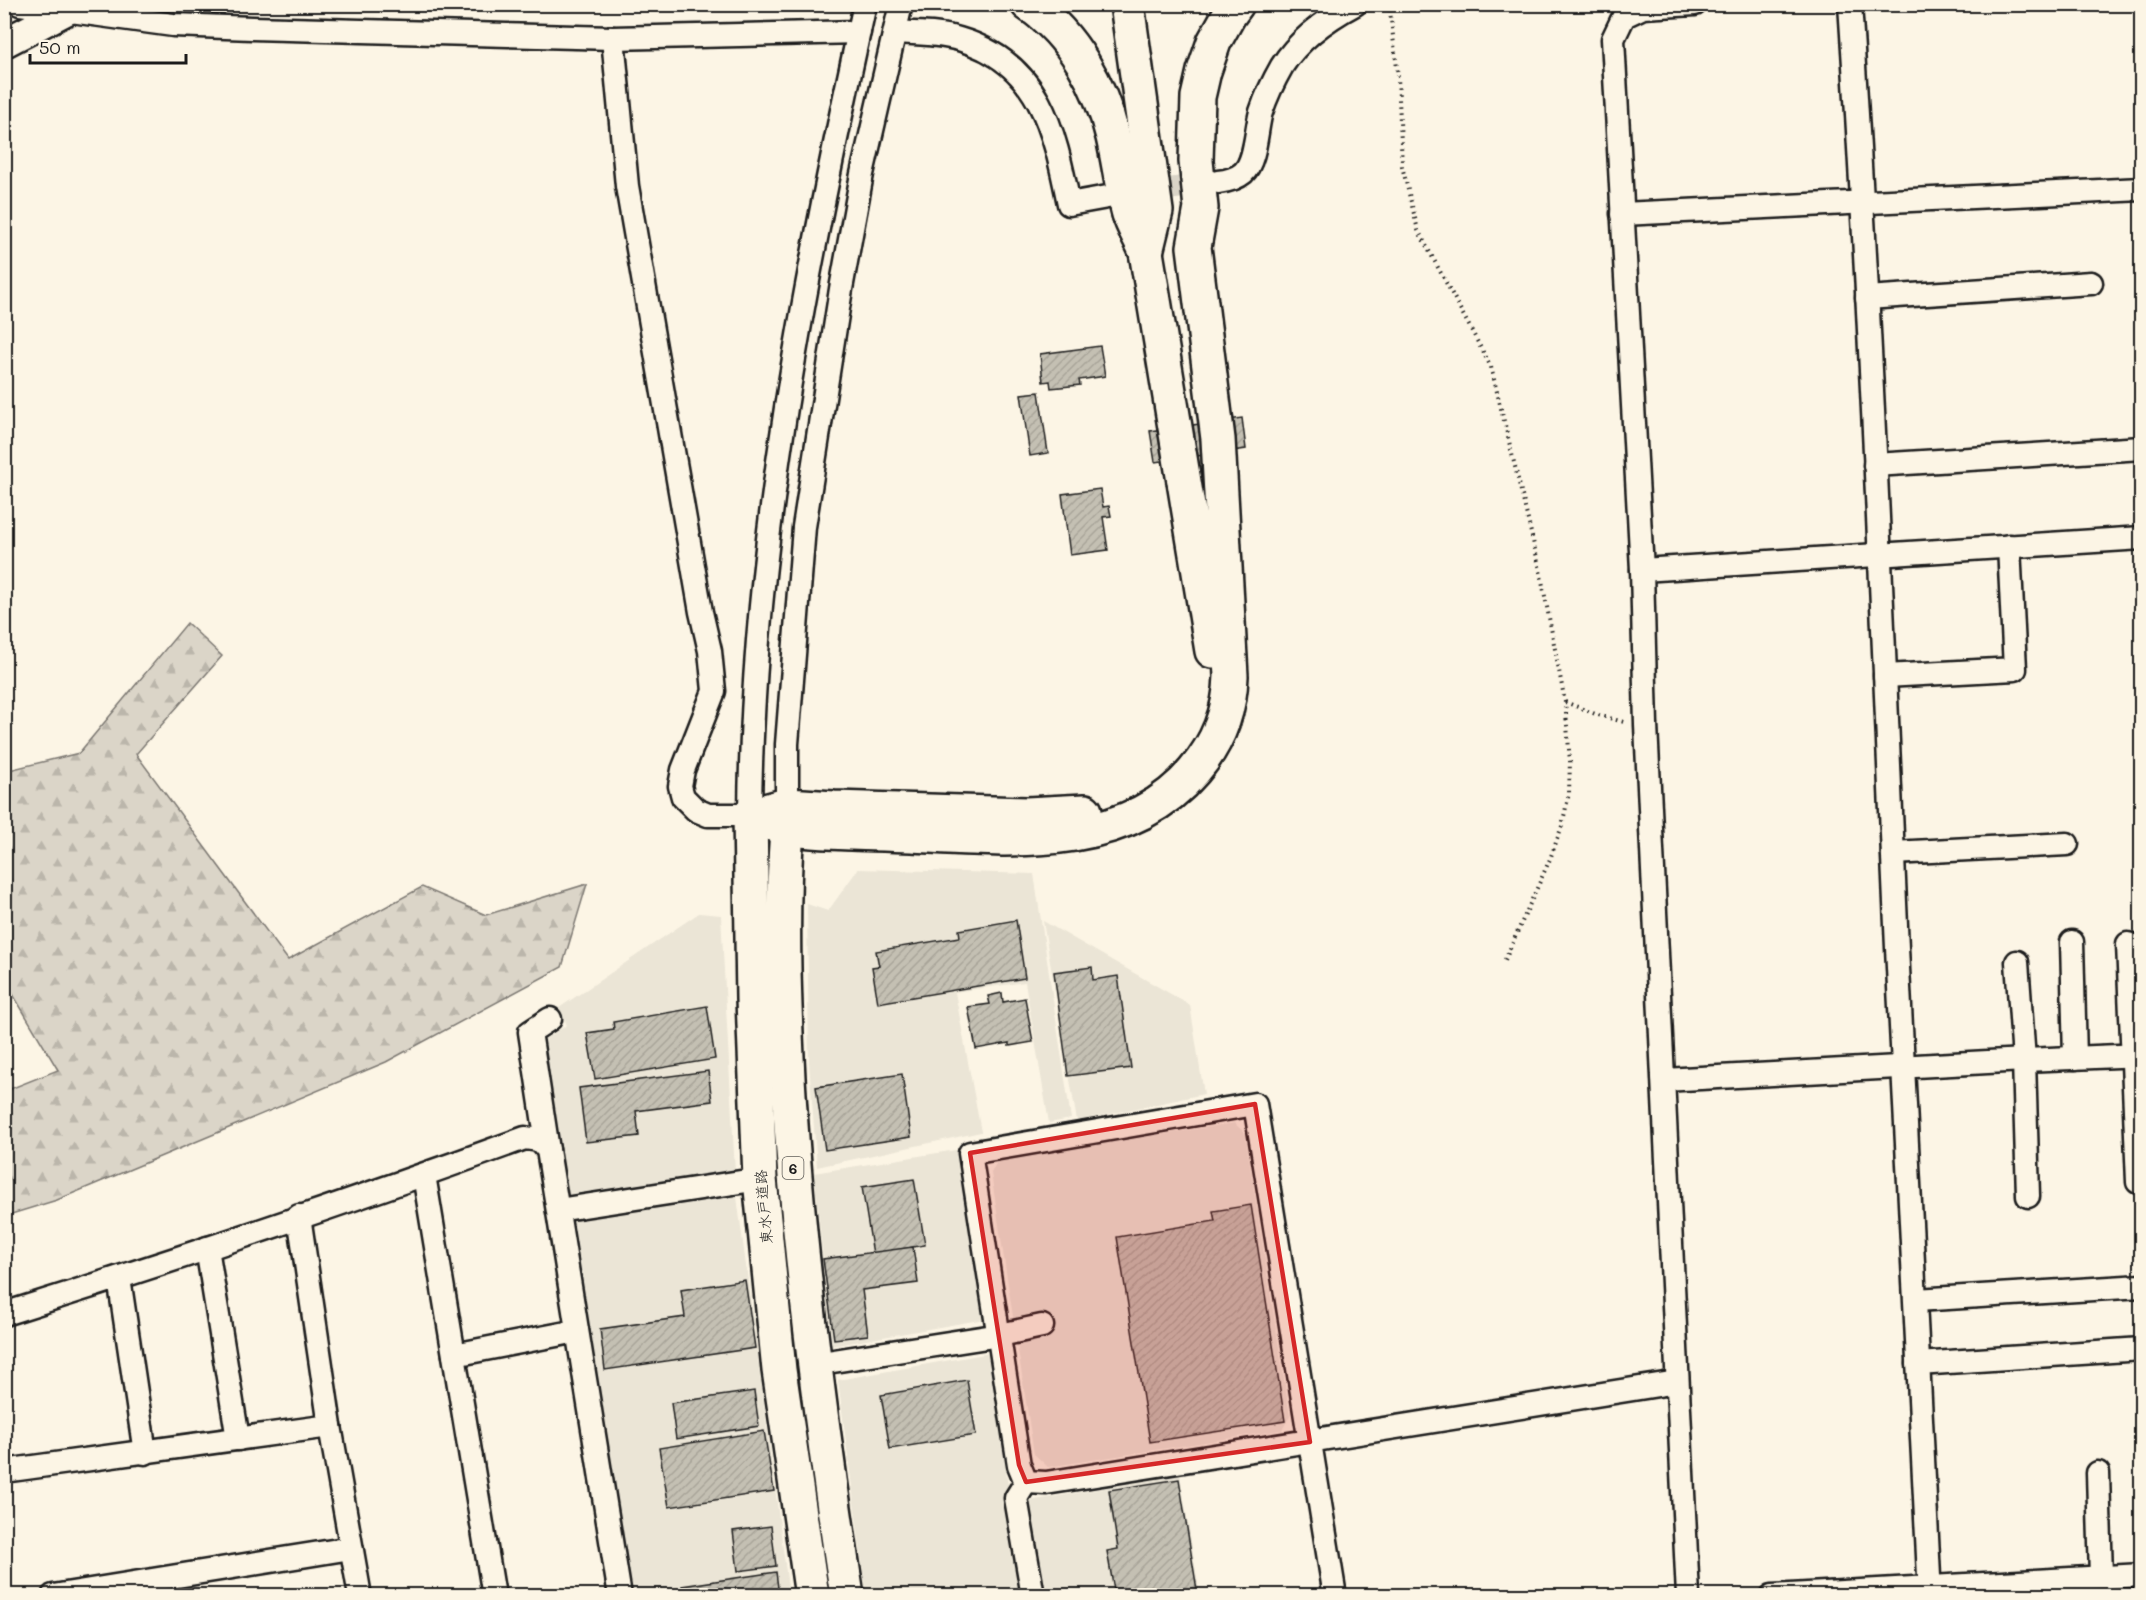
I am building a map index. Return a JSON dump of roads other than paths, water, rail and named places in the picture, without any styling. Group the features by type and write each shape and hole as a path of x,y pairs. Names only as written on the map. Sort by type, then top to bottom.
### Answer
{"highway":[{"path":"787,817 834,808 1027,814 1063,814 1094,810 1118,803 1159,778 1190,742 1208,700 1213,681 1213,660 1146,252 1129,215 1113,136 1090,75 1075,51 1054,26 1028,4"},
{"path":"1127,4 1156,211 1146,252"},
{"path":"1146,4 1174,209 1194,247"},
{"path":"750,815 986,839 1022,840 1074,834 1100,829 1142,814 1178,789 1204,758 1224,718 1230,698 1232,676 1218,439 1194,247 1201,208 1196,161 1198,97 1214,42 1238,4"},
{"name":"東水戸道路","path":"750,815 753,999 760,1179 779,1370 812,1596"},
{"name":"6","path":"787,817 783,884 785,1016 794,1174 814,1364 847,1596"}],"main road":[{"path":"4,43 74,7"}],"street":[{"path":"20,4 74,7 173,25 613,38 859,32"},
{"path":"613,38 627,186 699,600 710,651 714,691 683,770 680,786 683,797 696,810 708,815 750,815 750,742 769,519 807,282 865,4"},
{"path":"787,817 787,744 804,527 840,289 862,174 901,4"},
{"path":"1218,182 1233,179 1245,172 1252,156 1262,111 1283,66 1303,41 1329,18 1355,4"},
{"path":"1689,1596 1646,725 1642,570 1612,39 1624,16 1643,7 1695,4"},
{"path":"1850,4 1863,203 1930,1591"},
{"path":"895,32 958,38 998,56 1023,79 1043,107 1058,150 1069,204 1113,196"},
{"path":"1622,214 2142,189"},
{"path":"1867,298 2091,283"},
{"path":"1875,465 2142,448"},
{"path":"1642,570 2142,538"},
{"path":"1885,676 2015,669 2009,546"},
{"path":"1893,853 2067,844"},
{"path":"2072,942 2075,1058"},
{"path":"2128,944 2137,1056 2138,1182"},
{"path":"2017,962 2024,1060 2028,1196"},
{"path":"549,1019 531,1032 620,1596"},
{"path":"1664,1080 2137,1056"},
{"path":"1026,1482 1019,1465 970,1153 1255,1104 1335,1596"},
{"path":"4,1314 119,1278 424,1175 525,1138 539,1140 548,1150"},
{"path":"424,1175 494,1596"},
{"path":"558,1210 760,1179"},
{"path":"299,1216 330,1426 360,1596"},
{"path":"207,1248 238,1439"},
{"path":"119,1278 146,1453"},
{"path":"1916,1300 2142,1286"},
{"path":"814,1364 1000,1335 1042,1326"},
{"path":"454,1355 577,1331"},
{"path":"1918,1364 2142,1349"},
{"path":"1026,1482 1046,1483 1677,1382"},
{"path":"4,1471 330,1426"},
{"path":"2098,1473 2101,1577"},
{"path":"1026,1482 1016,1498 1033,1596"},
{"path":"53,1596 351,1548"},
{"path":"1772,1596 1930,1591 2142,1575"}],"tunnel":[{"path":"1138,193 1213,183"}]}
